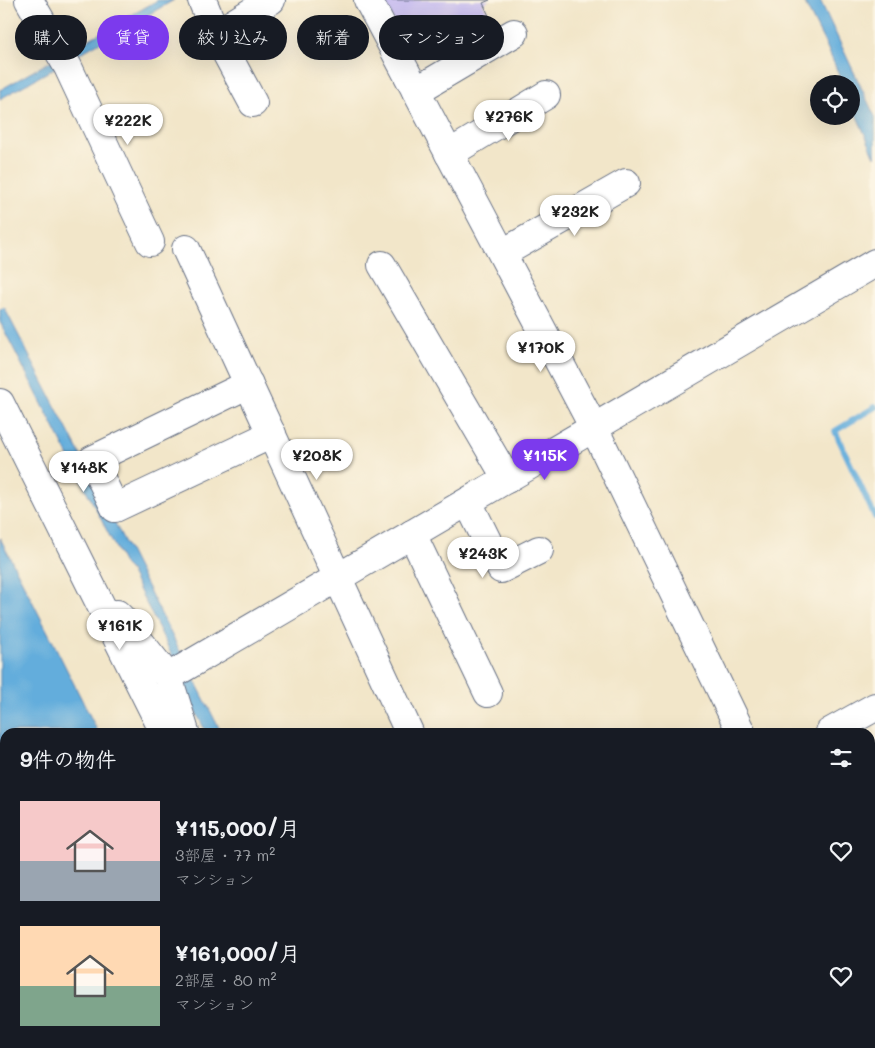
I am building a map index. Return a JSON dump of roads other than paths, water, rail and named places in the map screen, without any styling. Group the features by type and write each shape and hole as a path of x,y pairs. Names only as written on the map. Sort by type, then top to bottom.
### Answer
{"street":[{"path":"29,0 63,58 150,242"},
{"path":"202,0 208,15"},
{"path":"247,15 272,0"},
{"path":"368,0 594,428 739,728"},
{"path":"416,91 514,33"},
{"path":"230,60 253,103"},
{"path":"449,154 546,95"},
{"path":"502,254 626,183"},
{"path":"186,248 407,728"},
{"path":"168,677 875,263"},
{"path":"382,266 507,479"},
{"path":"249,384 92,460 115,508 272,434"},
{"path":"0,403 162,728"},
{"path":"468,502 501,569 540,550"},
{"path":"412,534 488,693"},
{"path":"98,600 121,618 168,677 185,728"},
{"path":"837,728 875,707"}],"water":[{"path":"158,0 174,0 148,15 132,15"},
{"path":"803,0 820,0 855,75 839,75"},
{"path":"97,35 97,44 87,50 87,40"},
{"path":"53,60 69,60 0,99 0,90"},
{"path":"860,85 875,117 875,157 860,123"},
{"path":"4,307 219,728 204,728 185,691 166,643 130,571 125,566 0,322 0,310"},
{"path":"0,538 96,728 0,728"}],"waterway":[{"path":"875,407 835,431 875,517"}]}
